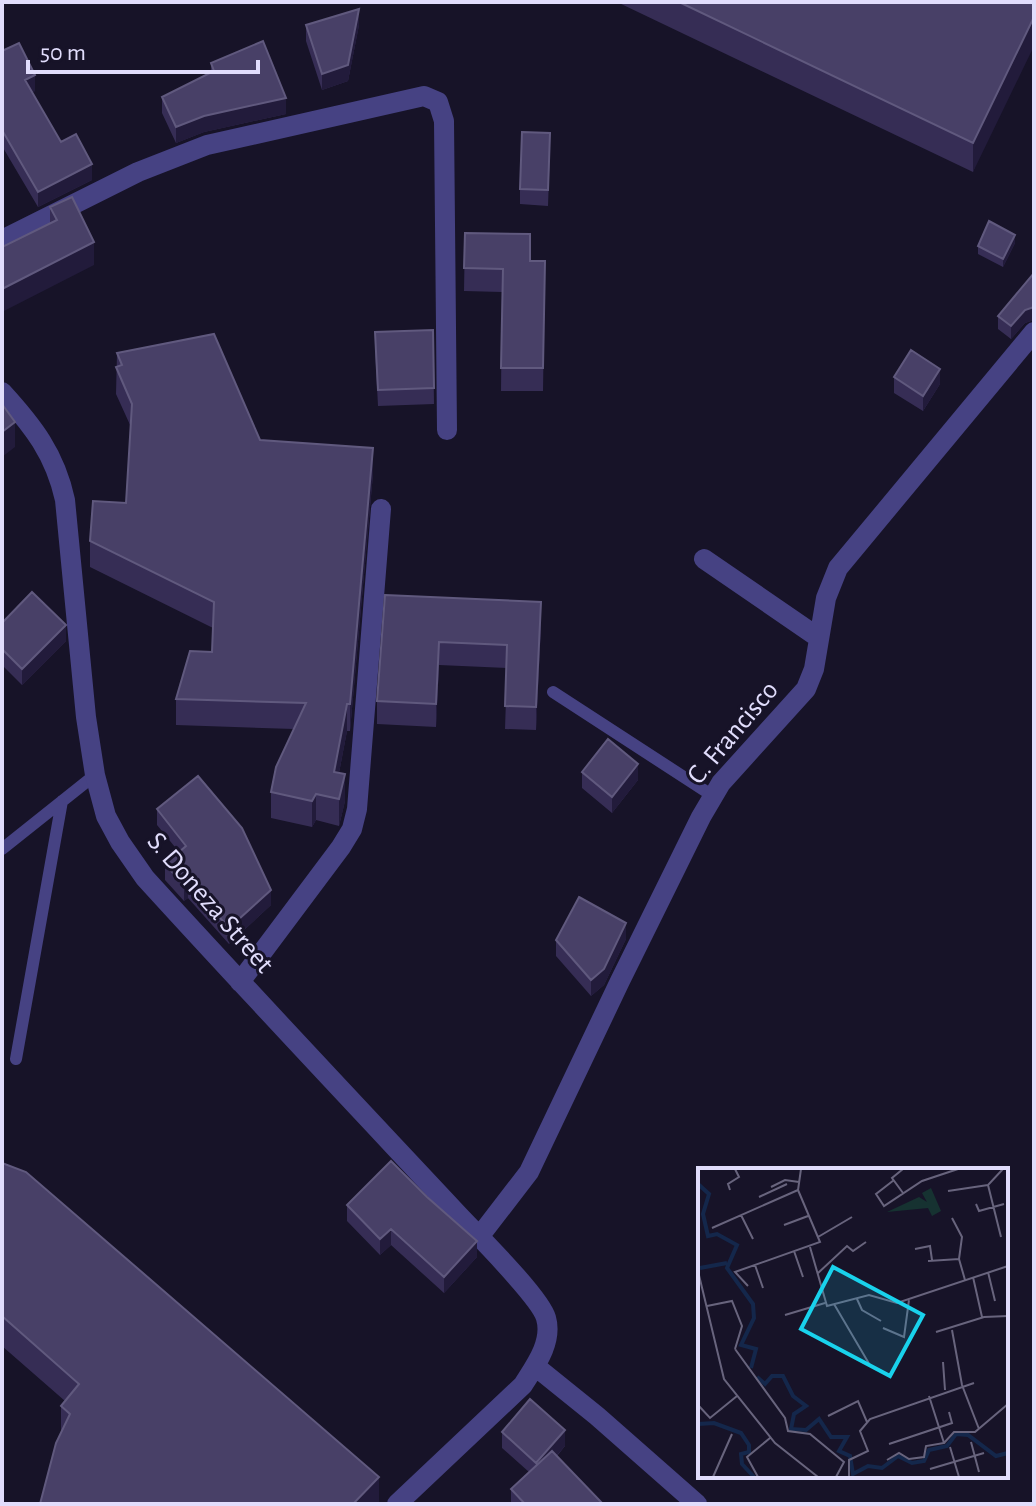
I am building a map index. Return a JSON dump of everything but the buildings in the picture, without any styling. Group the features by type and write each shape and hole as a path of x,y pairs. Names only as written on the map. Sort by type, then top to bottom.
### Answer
{"street":[{"path":"2,240 138,172 207,145 424,96 438,102 444,121 447,430"},
{"name":"C. Francisco","path":"479,1237 529,1172 713,796 721,783 806,689 814,669 826,598 838,568 1034,332"},
{"name":"S. Doneza Street","path":"2,392 30,423 55,462 61,480 95,775 106,816 120,842 145,878 535,1299 546,1317 548,1337 535,1366"},
{"path":"240,982 352,829 357,809 381,509"},
{"path":"704,559 819,638"},
{"path":"397,1504 523,1385 535,1366 697,1504"}],"lane":[{"path":"553,692 713,796"},
{"path":"2,849 95,775"},
{"path":"16,1059 62,801"}]}
